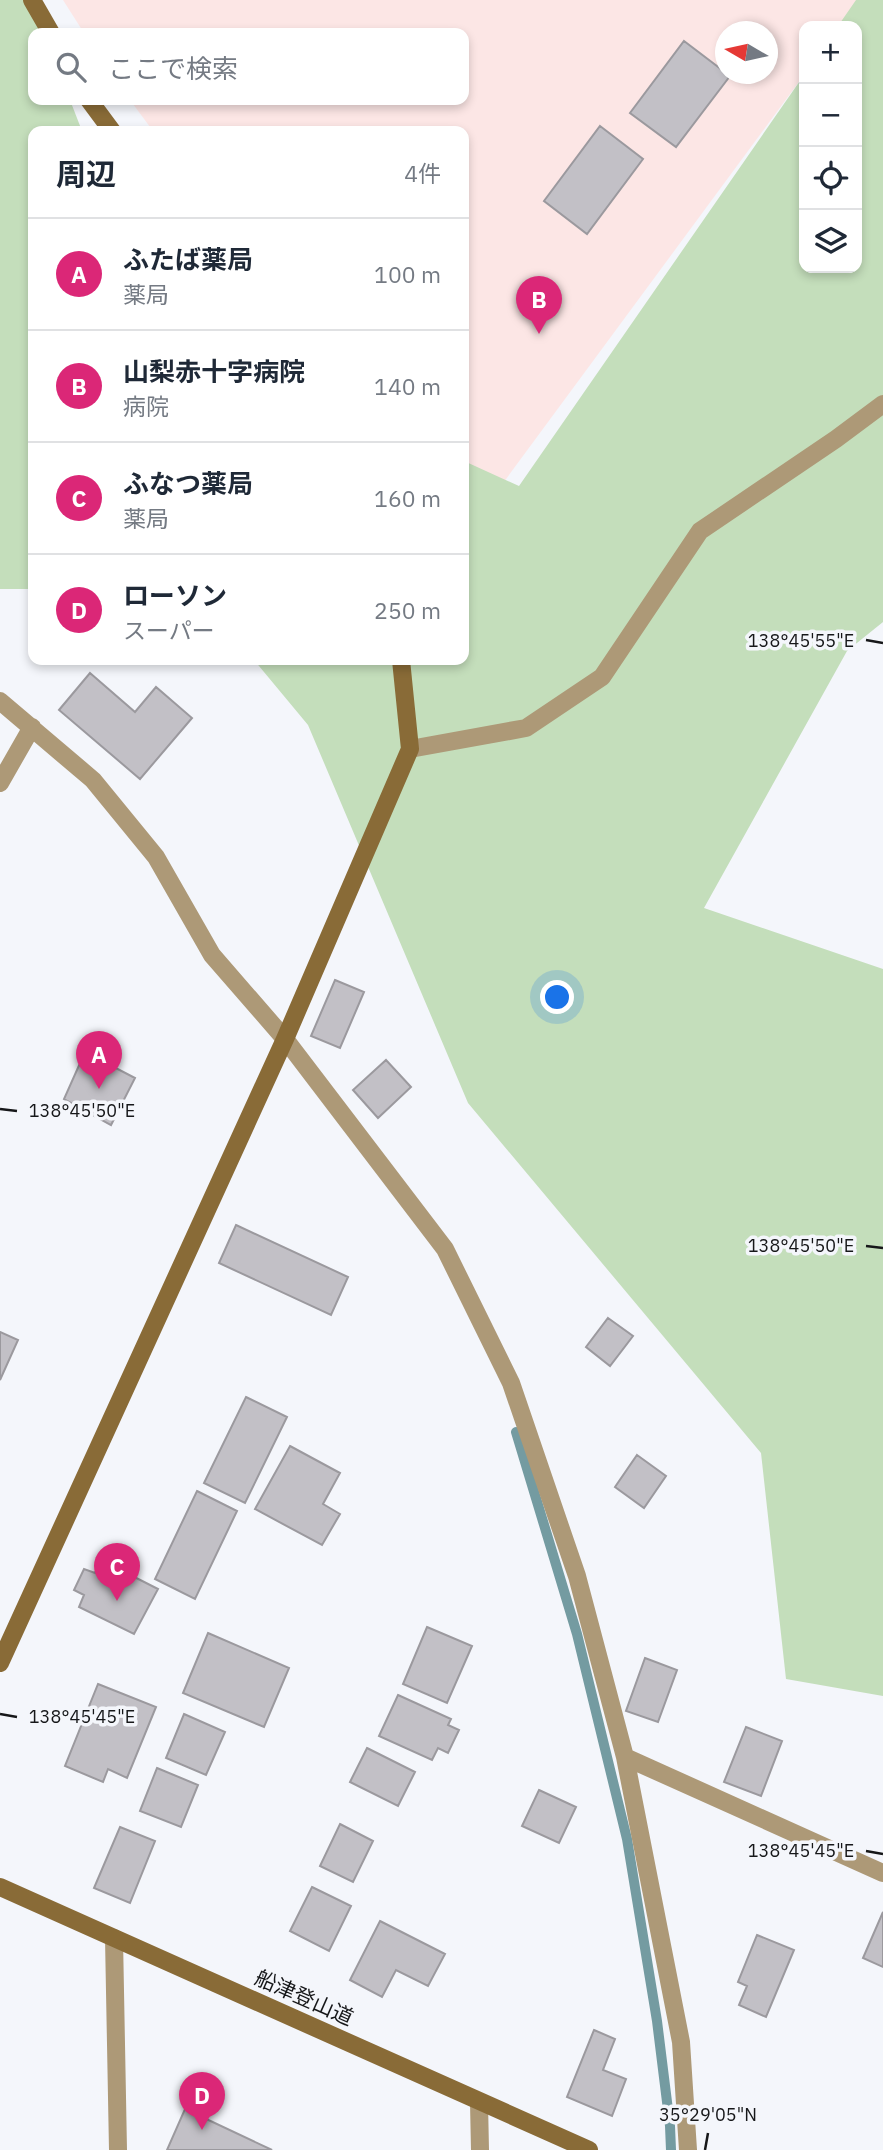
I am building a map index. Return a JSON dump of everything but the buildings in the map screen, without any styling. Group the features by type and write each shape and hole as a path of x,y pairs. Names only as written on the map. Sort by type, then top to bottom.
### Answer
{"street":[{"path":"32,0 48,28"},
{"path":"93,105 108,126"},
{"path":"410,749 526,728 602,677 700,531 883,404"},
{"path":"0,1664 285,1039 410,749 402,665"},
{"path":"0,701 93,780 156,857 212,955 285,1039 445,1249 511,1383 577,1576 625,1757 681,2042 688,2150"},
{"path":"0,783 32,727"},
{"path":"625,1757 883,1873"},
{"name":"船津登山道","path":"0,1887 589,2150"},
{"path":"114,1938 118,2150"},
{"path":"479,2102 480,2150"}],"shaded area":[{"path":"63,0 860,0 844,21 799,21 799,82 469,529 469,126 149,126 134,105 469,105 469,28 81,28"}],"green space":[{"path":"0,0 31,0 42,28 28,28 28,105 72,105 80,126 28,126 28,589 0,589"},
{"path":"856,0 883,0 883,622 847,651 704,908 883,969 883,1696 786,1679 761,1453 468,1103 308,725 258,665 469,665 469,463 519,486 799,82 799,273 862,273 862,21 841,21"}],"waterway":[{"path":"516,1432 577,1634 627,1839 657,2021 671,2150"}],"place":[{"name":"山梨赤十字病院","path":"539,334"},
{"name":"ふたば薬局","path":"99,1089"},
{"name":"ふなつ薬局","path":"117,1601"},
{"name":"ローソン","path":"202,2130"}]}
